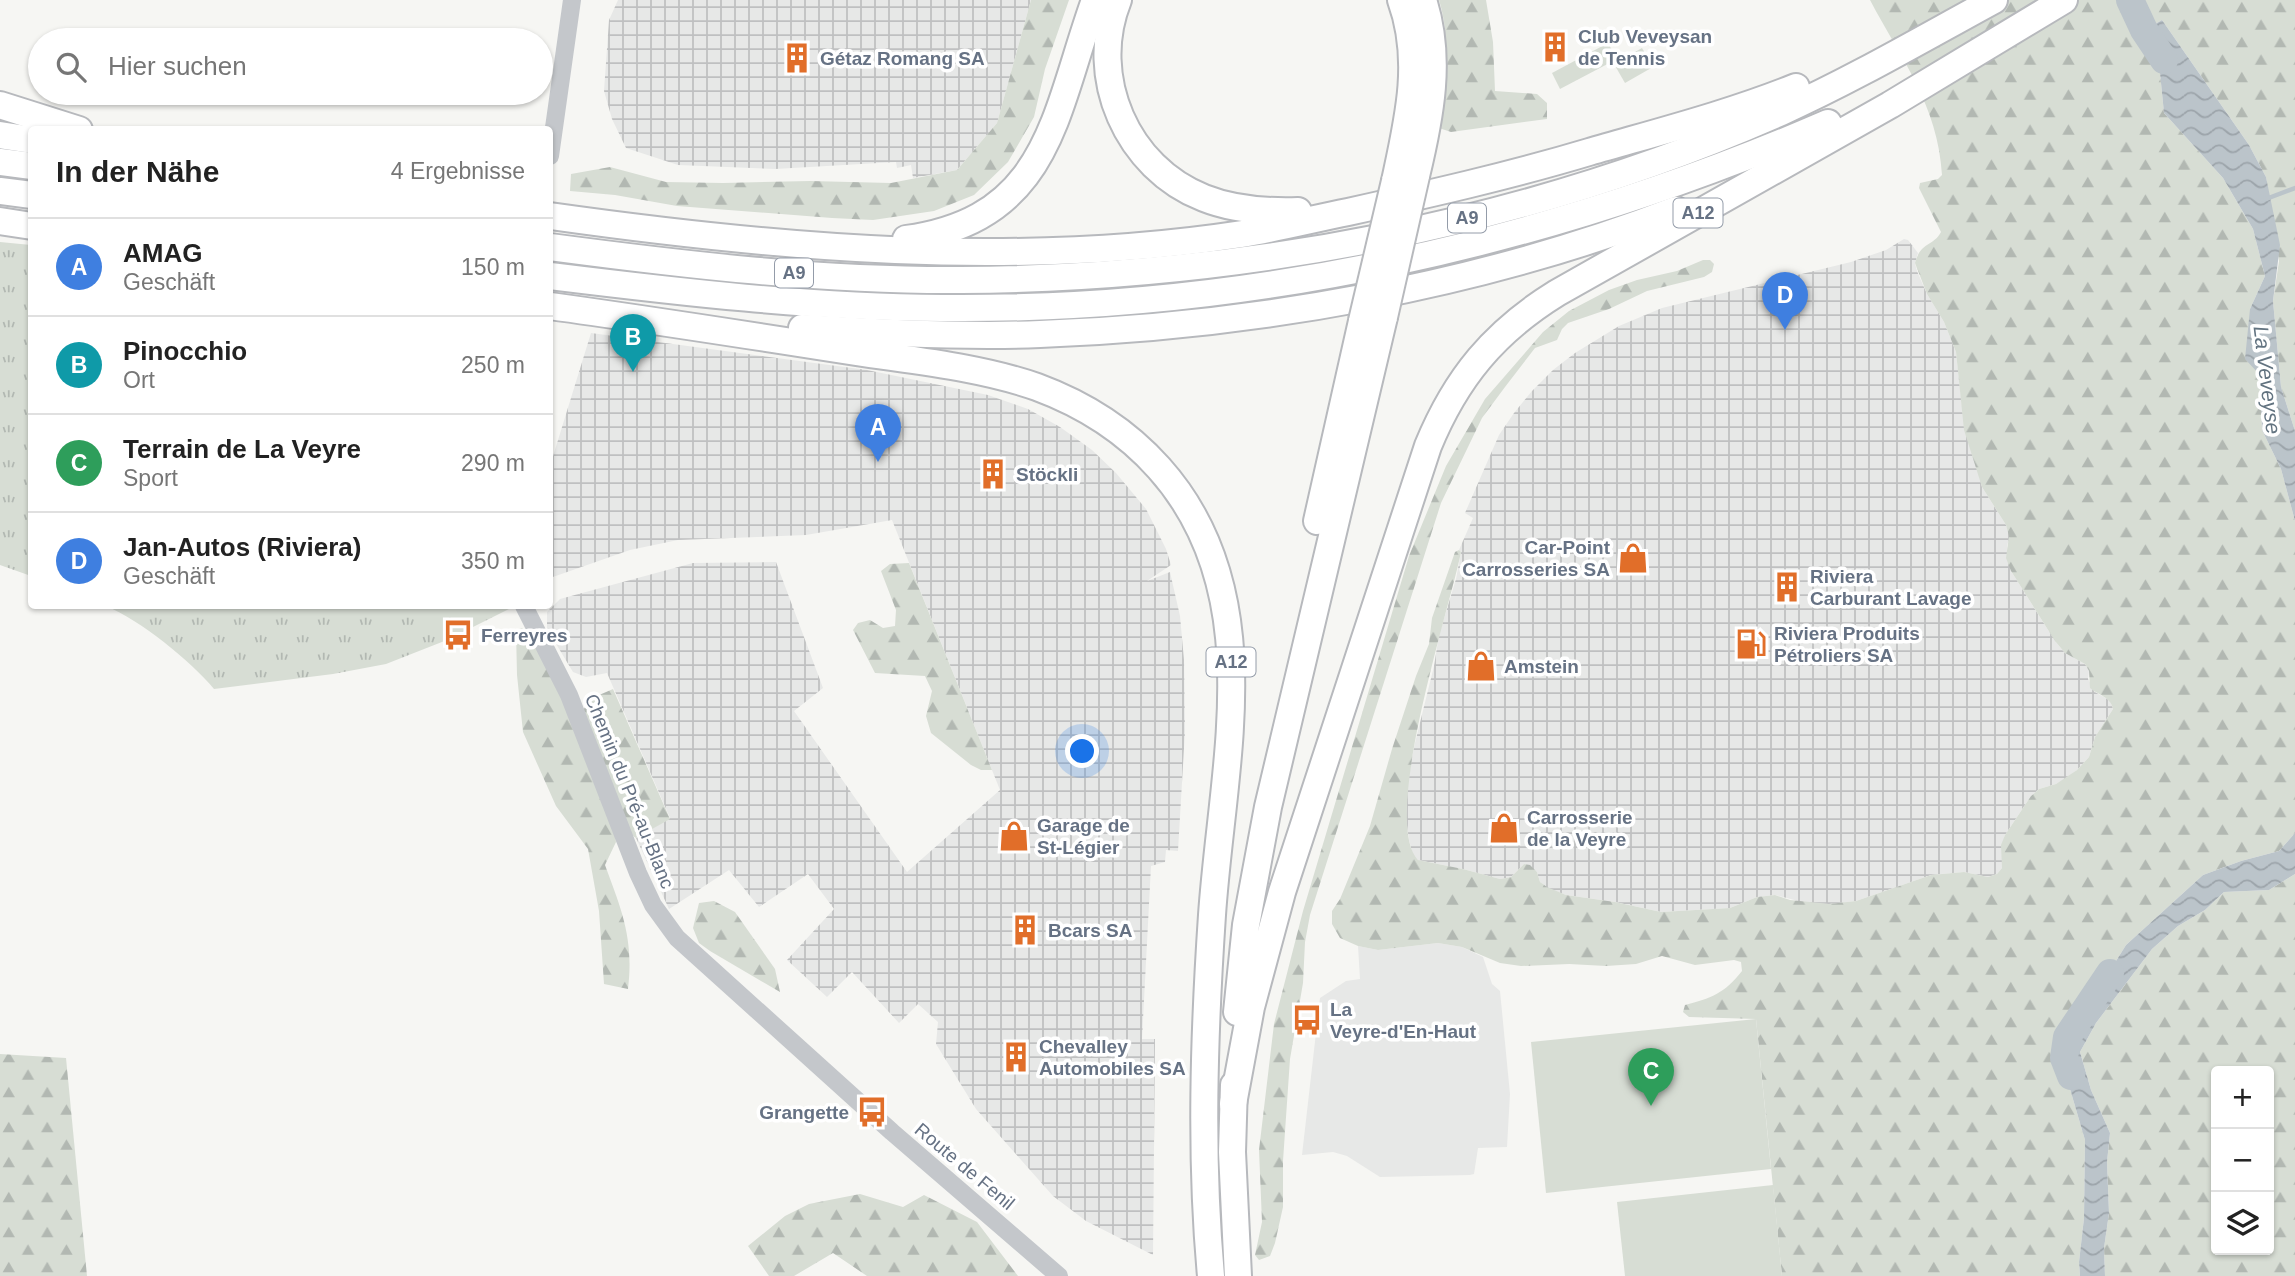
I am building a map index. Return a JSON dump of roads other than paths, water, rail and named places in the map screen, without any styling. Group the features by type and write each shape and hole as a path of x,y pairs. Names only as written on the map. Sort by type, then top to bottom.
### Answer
{"highway":[{"path":"824,245 892,241 941,233 981,216 1006,199 1027,175 1046,144 1095,0"},
{"path":"1118,0 1111,21 1107,48 1113,97 1128,134 1160,172 1204,198 1246,209 1360,209"},
{"name":"A12","path":"1401,0 1409,30 1413,75 1408,115 1406,179"},
{"name":"A12","path":"1206,1084 1246,836 1406,179 1429,116 1433,44 1423,0"},
{"name":"A9","path":"553,247 752,271 927,279 1084,276 1245,260 1403,233 1570,188 1648,163 1750,125 1993,0"},
{"name":"A9","path":"553,276 748,298 859,306 940,308 1068,306 1152,300 1325,276 1420,258 1506,237 1592,212 1749,156 1888,101 2064,0"},
{"path":"553,216 709,236 959,253 1101,248 1244,233 1498,178 1693,122 1868,63"},
{"path":"636,318 855,332 1003,335 1150,327 1298,308 1380,294 1567,247 1647,221 1739,184 1888,101"},
{"name":"A12","path":"1233,1104 1260,970 1295,847 1421,467 1436,427 1458,387 1476,361 1497,338 1539,304 1888,101"},
{"path":"0,105 66,126"},
{"path":"0,135 28,139"},
{"path":"0,163 28,166"},
{"path":"0,191 28,194"},
{"path":"0,221 28,225"},
{"path":"0,229 28,231"},
{"name":"A12","path":"553,306 976,371 1015,380 1072,403 1108,423 1142,450 1169,480 1193,515 1210,552 1226,613 1231,654 1231,719 1212,913 1206,1084 1206,1178 1211,1276"},
{"name":"A12","path":"1238,1276 1233,1203 1233,1104 1238,997 1252,889 1373,319"}],"street":[{"path":"553,135 572,0"},
{"name":"Chemin du Pré-au-Blanc","path":"526,609 569,695 653,905 677,937 845,1088"},
{"name":"Route de Fenil","path":"845,1088 1059,1276"}],"water":[{"path":"2162,20 2249,145 2266,177 2280,245 2273,301 2281,387 2295,431 2295,521 2281,469 2262,430 2260,375 2245,359 2250,309 2265,276 2253,229 2223,178 2164,113 2159,63 2138,34"},
{"path":"2295,833 2295,874 2269,890 2224,892 2205,910 2178,926 2152,949 2096,1023 2080,1052 2091,1090 2110,1133 2105,1276 2080,1276 2085,1140 2065,1072 2063,1046 2126,945 2203,875 2279,851"}],"waterway":[{"name":"La Veveyse","path":"2130,0 2144,30 2164,60"},
{"path":"2266,199 2295,188"},
{"name":"La Veveyse","path":"2071,1076 2064,1058 2067,1037 2110,973"}],"place":[{"name":"Club Veveysan de Tennis","path":"1555,47"},
{"name":"Gétaz Romang SA","path":"797,58"},
{"name":"Jan-Autos (Riviera)","path":"1785,330"},
{"name":"Pinocchio","path":"633,372"},
{"name":"AMAG","path":"878,462"},
{"name":"Stöckli","path":"993,474"},
{"name":"Car-Point Carrosseries SA","path":"1633,558"},
{"name":"Riviera Carburant Lavage","path":"1787,587"},
{"name":"Ferreyres","path":"458,635"},
{"name":"Riviera Produits Pétroliers SA","path":"1751,644"},
{"name":"Amstein","path":"1481,666"},
{"name":"Carrosserie de la Veyre","path":"1504,828"},
{"name":"Garage de St-Légier","path":"1014,836"},
{"name":"Bcars SA","path":"1025,930"},
{"name":"La Veyre-d'En-Haut","path":"1307,1020"},
{"name":"Chevalley Automobiles SA","path":"1016,1057"},
{"name":"Terrain de La Veyre","path":"1651,1106"},
{"name":"Grangette","path":"872,1112"}]}
